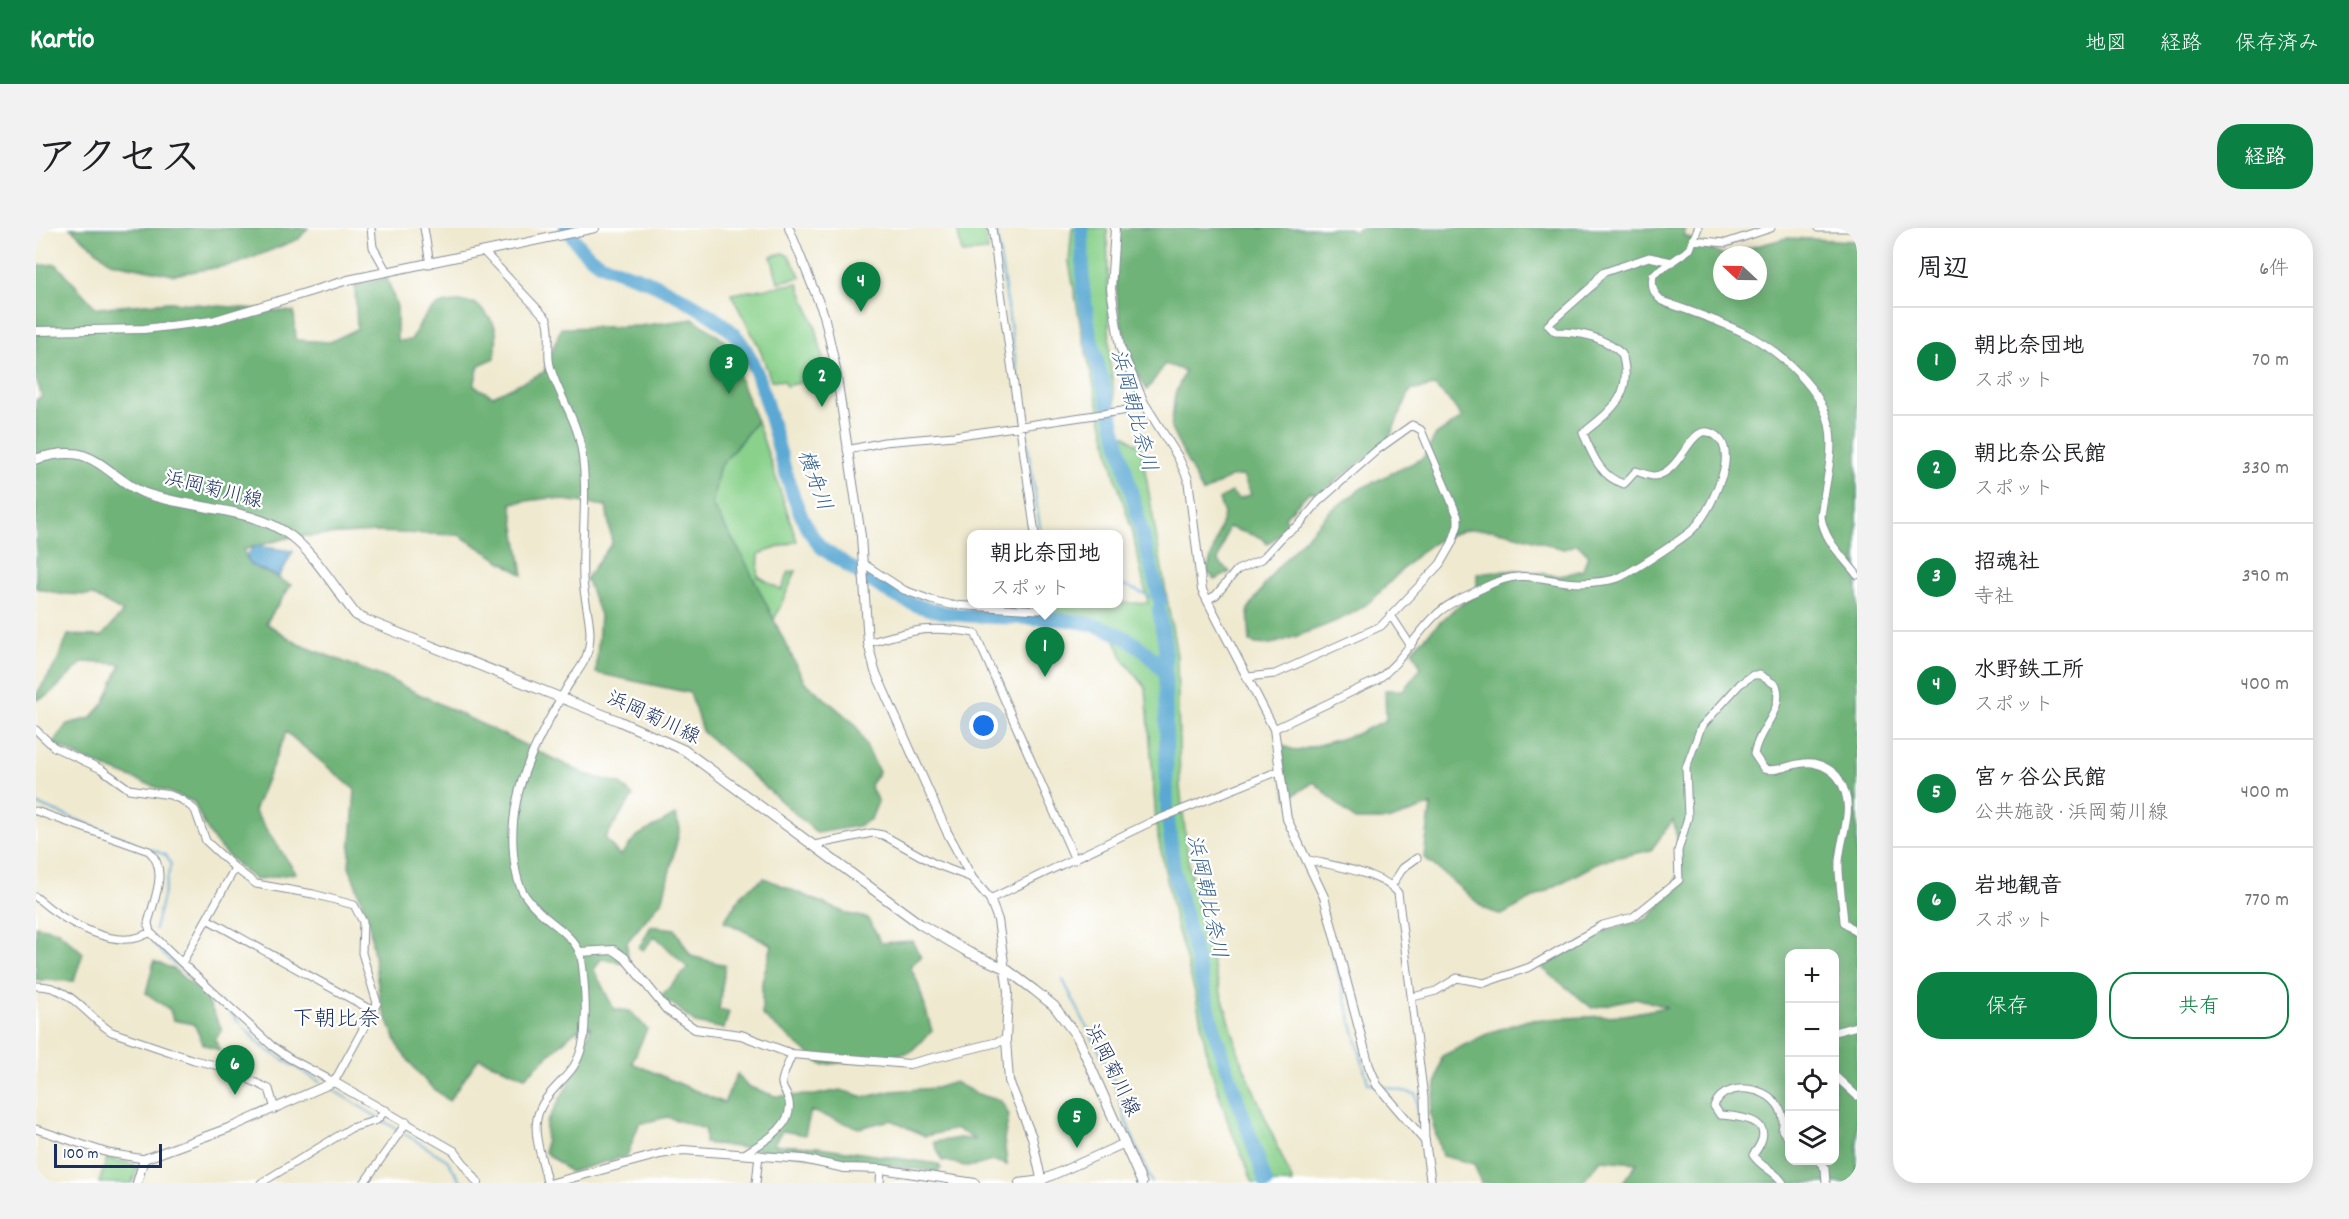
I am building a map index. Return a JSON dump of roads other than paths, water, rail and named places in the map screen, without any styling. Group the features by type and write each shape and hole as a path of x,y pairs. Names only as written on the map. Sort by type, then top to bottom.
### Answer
{"main road":[{"name":"浜岡菊川線","path":"36,459 56,454 75,454 89,458 141,492 177,503 262,520 291,537 302,547 356,615 684,750 920,924 968,952 1006,969 1065,1018 1089,1058 1143,1183"}],"street":[{"path":"371,228 373,248 387,272"},
{"path":"424,228 430,264"},
{"path":"789,228 824,315 835,364 864,564 868,644 884,696 947,832 972,878 990,899 998,920 1008,992 1006,1040 1009,1081 1032,1137 1042,1181"},
{"path":"992,228 1022,425 1035,530"},
{"path":"1114,228 1111,289 1120,347 1144,403 1178,457 1188,479 1197,566 1202,590 1274,729 1287,819 1309,860 1324,897 1374,1078 1382,1091 1425,1141"},
{"path":"1698,228 1690,249 1653,275 1651,285 1655,295 1662,301 1744,332 1758,341 1808,385 1822,402 1828,416 1831,440 1821,517 1823,529 1828,541 1857,575"},
{"path":"1693,240 1726,243 1772,228"},
{"path":"1818,228 1853,228"},
{"path":"36,331 144,329 212,321 348,280 485,253 590,229"},
{"path":"485,253 547,319 551,330 550,369 571,414 579,440 583,470 583,581 590,644 585,659 537,744 518,789 513,844 516,876 530,906 565,932 580,952 585,1020 580,1053 575,1065 543,1102 537,1120 547,1183"},
{"path":"1274,729 1377,680 1389,672 1436,615 1448,605 1489,585 1523,575 1571,582 1618,578 1691,531 1706,512 1725,469 1726,453 1721,440 1706,432 1692,438 1677,464 1668,471 1653,476 1636,471 1624,484 1618,483 1597,466 1583,433 1608,412 1620,398 1626,376 1622,354 1603,339 1573,332 1555,332 1548,325 1592,286 1602,273 1648,257 1672,262"},
{"path":"847,450 1122,411 1144,403"},
{"path":"1207,600 1216,595 1237,570 1262,559 1284,536 1299,525 1319,501 1377,450 1412,425 1421,430 1454,504 1458,525 1440,564 1382,626 1354,636 1320,655 1275,674 1248,677"},
{"path":"864,564 904,590 951,605 967,606"},
{"path":"1004,608 1039,610 1043,608"},
{"path":"1392,617 1411,646"},
{"path":"868,644 917,628 941,627 975,633 1075,860"},
{"path":"1413,997 1436,991 1457,978 1484,983 1530,967 1603,926 1633,916 1678,880 1678,851 1688,817 1686,768 1701,727 1740,684 1752,675 1760,675 1776,685 1780,695 1778,704 1756,740 1754,754 1764,769 1773,771 1798,762 1815,763 1835,772 1846,788 1850,804 1847,830 1838,863 1844,922 1857,933"},
{"path":"36,730 54,747 101,769 129,789 170,795 182,800 195,810 206,841 256,884 313,894 354,905 363,922 362,953 377,1003 334,1082 275,1108 144,1159 108,1153 36,1129"},
{"path":"990,899 1151,822 1279,771"},
{"path":"36,811 149,851 158,859 161,872 148,923 150,932 272,1046 334,1082 382,1115 405,1124 454,1151 478,1183"},
{"path":"814,845 872,833 883,835 935,864 972,878"},
{"path":"1392,885 1403,868 1417,858"},
{"path":"1309,860 1345,868 1392,885 1398,893 1413,997 1424,1098 1425,1141 1431,1183"},
{"path":"182,963 235,868"},
{"path":"36,897 59,917 106,937 125,941 139,939 150,932"},
{"path":"207,919 373,1011"},
{"path":"580,952 614,950 625,958 667,1010 695,1029 741,1035 792,1054 909,1064 1006,1040"},
{"path":"36,986 66,993 85,1008 100,1025 112,1032 194,1060 222,1067 269,1089 275,1108"},
{"path":"1839,1031 1857,1026"},
{"path":"744,1154 781,1128 789,1099 782,1089 782,1081 792,1054"},
{"path":"1839,1080 1857,1096"},
{"path":"1783,1183 1776,1172 1758,1163 1753,1155 1761,1144 1764,1133 1758,1123 1744,1117 1720,1115 1714,1106 1717,1098 1723,1092 1737,1088 1771,1096 1781,1106 1784,1118 1782,1130 1785,1134"},
{"path":"261,1183 351,1128 382,1115"},
{"path":"364,1183 405,1124"},
{"path":"1019,1183 1042,1181 1125,1143"},
{"path":"553,1183 586,1179 660,1154 683,1150 803,1159 845,1168 881,1169 975,1183"},
{"path":"756,1183 759,1155"},
{"path":"137,1183 144,1159"},
{"path":"1822,1165 1825,1170 1826,1183"},
{"path":"880,1183 881,1169"}],"water":[{"path":"255,546 293,551 279,577 251,565 246,556"}],"waterway":[{"name":"横舟川","path":"566,228 583,250 598,262 676,295 704,311 736,336 759,380 798,507 813,537 825,551 893,595 935,611 970,616 1042,618 1076,622 1110,630 1140,647 1166,675"},
{"path":"996,228 1040,530"},
{"name":"浜岡朝比奈川","path":"1082,228 1083,288 1090,334 1160,601"},
{"path":"1123,586 1127,586 1160,601 1159,610"},
{"name":"浜岡朝比奈川","path":"1159,610 1165,646 1167,810 1174,871 1216,1036 1266,1183"},
{"path":"36,804 134,842"},
{"path":"150,849 166,855 171,864 155,929"},
{"path":"1316,890 1368,1083 1375,1085"},
{"path":"154,944 167,958 205,988"},
{"path":"1063,980 1113,1078 1125,1119 1152,1183"},
{"path":"218,1000 264,1048 320,1082"},
{"path":"1381,1086 1416,1094 1419,1124"},
{"path":"333,1090 447,1160 462,1183"}],"place":[{"name":"水野鉄工所","path":"861,312"},
{"name":"招魂社","path":"729,394"},
{"name":"朝比奈公民館","path":"822,407"},
{"name":"朝比奈団地","path":"1045,677"},
{"name":"岩地観音","path":"235,1095"},
{"name":"宮ヶ谷公民館","path":"1077,1148"}],"district":[{"name":"下朝比奈","path":"336,1020"}]}
